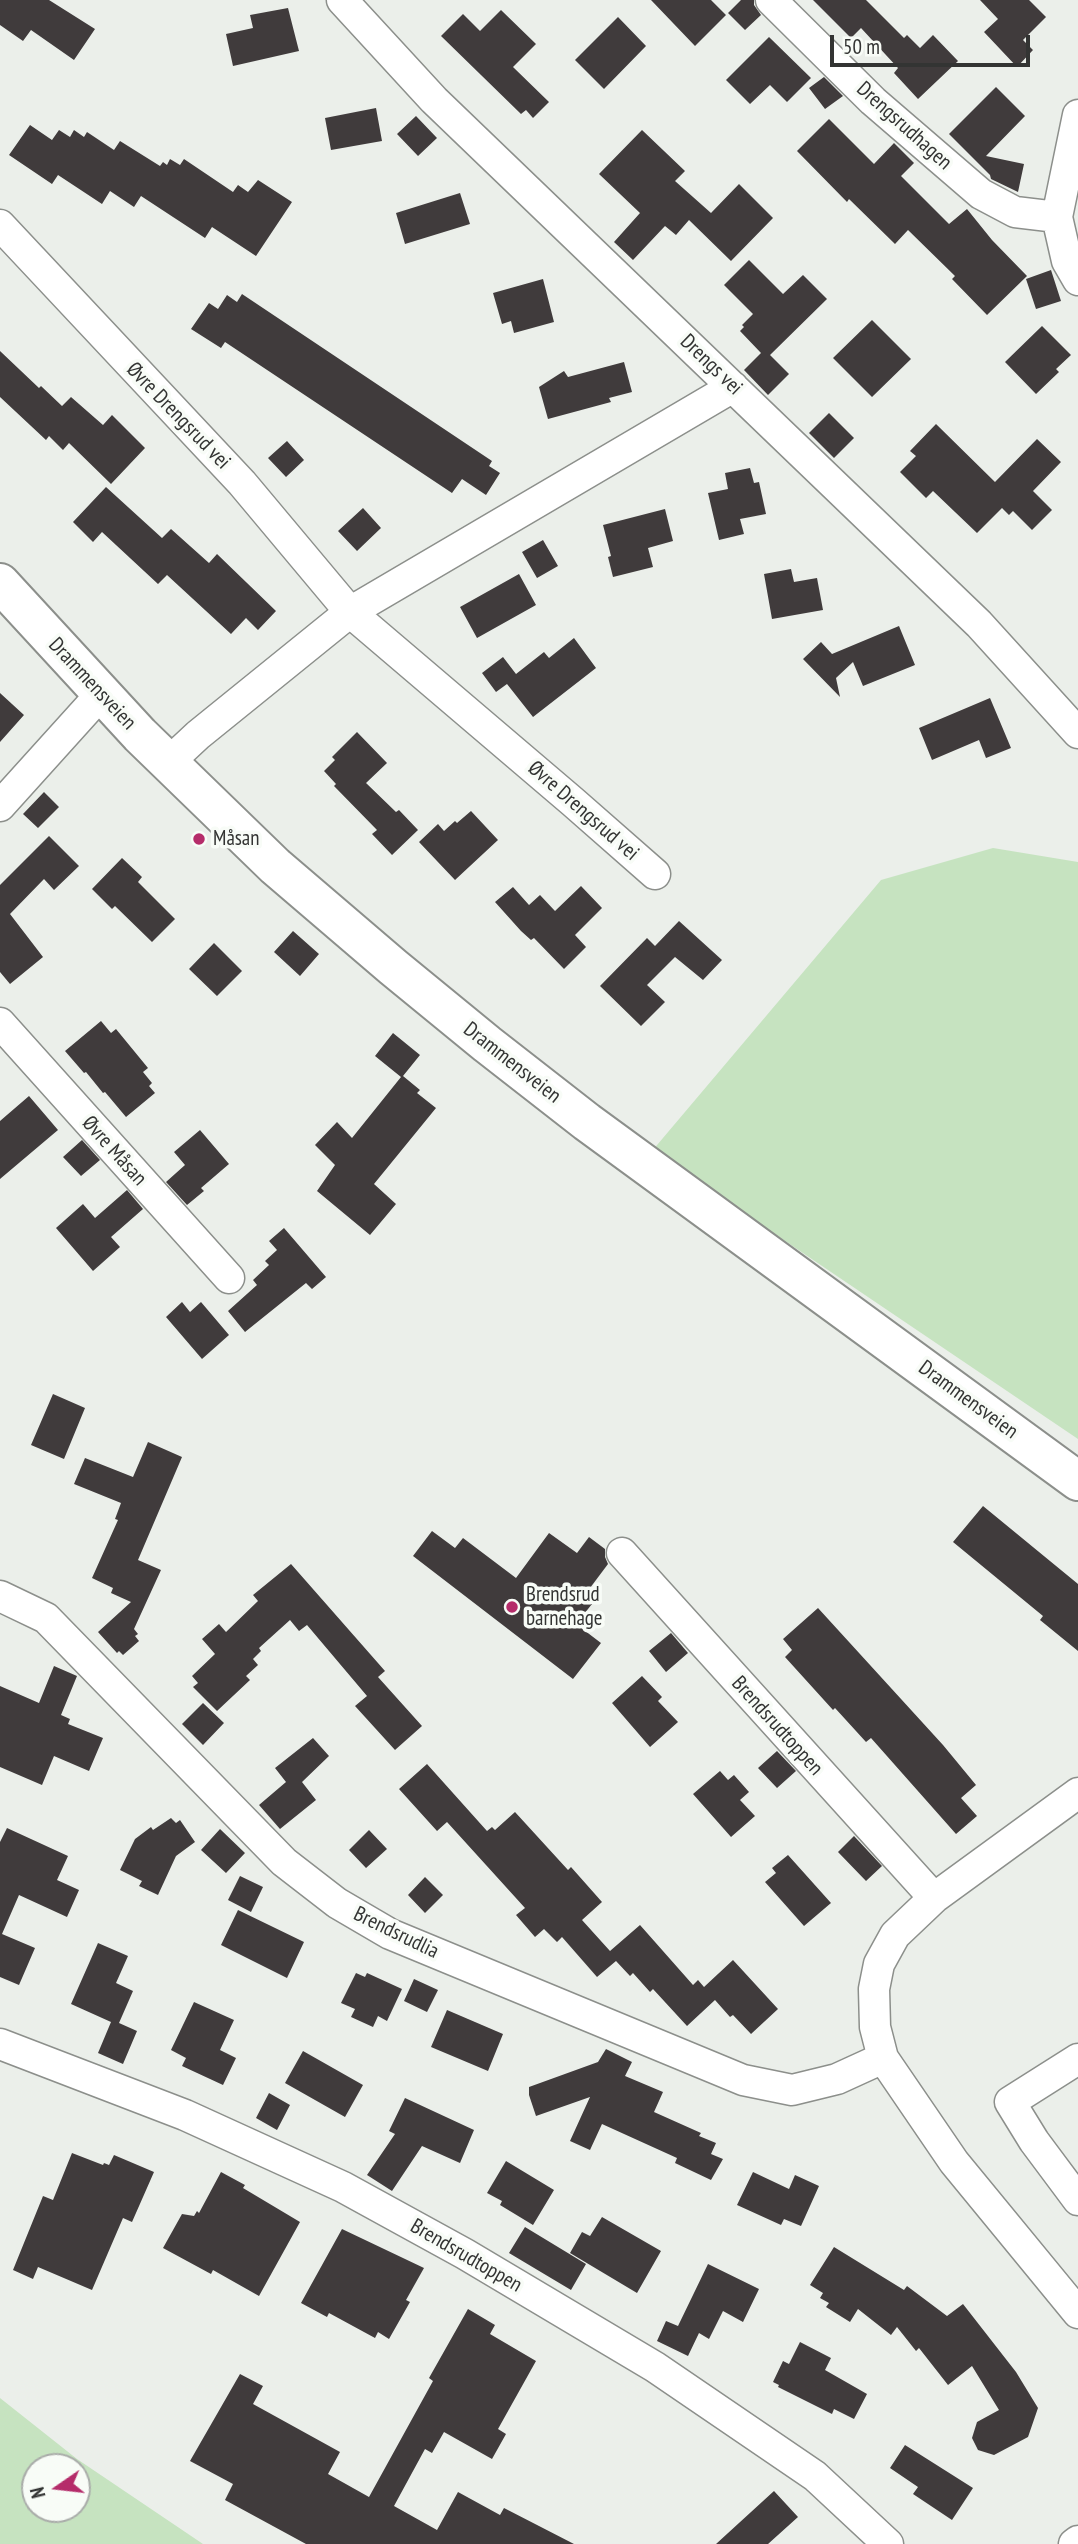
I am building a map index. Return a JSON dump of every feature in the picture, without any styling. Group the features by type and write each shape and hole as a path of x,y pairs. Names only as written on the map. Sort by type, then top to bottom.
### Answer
{"main road":[{"name":"Drammensveien","path":"0,583 168,763 273,864 487,1044 587,1122 1078,1481"}],"street":[{"name":"Drengs vei","path":"341,0 434,100 979,624 1078,733"},
{"name":"Drengsrudhagen","path":"771,0 873,101 981,194 1015,212 1056,217"},
{"path":"1078,115 1056,217 1067,261 1078,280"},
{"name":"Øvre Drengsrud vei","path":"0,225 242,483 351,612 655,874"},
{"path":"168,763 198,735 351,612 733,387"},
{"path":"0,806 101,694"},
{"name":"Øvre Måsan","path":"0,1023 229,1278"},
{"name":"Brendsrudtoppen","path":"622,1553 934,1898"},
{"name":"Brendsrudlia","path":"0,1597 46,1618 284,1862 337,1903 390,1934 743,2080 792,2090 837,2079 883,2058"},
{"path":"1077,2310 954,2162 883,2058 875,2027 874,1989 879,1964 895,1935 934,1898 1078,1793"},
{"name":"Brendsrudtoppen","path":"0,2044 197,2120 343,2187 465,2254 655,2367 815,2476 888,2544"},
{"path":"1078,2059 1010,2102 1034,2141 1078,2200"}],"green space":[{"path":"993,848 1078,862 1078,1439 652,1151 881,880"},
{"path":"0,2398 69,2453 21,2453 21,2523 91,2523 91,2468 203,2544 0,2544"}],"building":[{"path":"0,0 49,0 95,29 74,60 31,30 23,41 0,25"},
{"path":"651,0 711,0 726,15 695,46"},
{"path":"741,0 754,0 754,5 761,15 745,30 728,13"},
{"path":"813,0 866,0 904,38 907,35 920,48 933,35 958,61 918,99 894,73 898,68 861,28 851,38"},
{"path":"980,0 1029,0 1046,17 1023,40 1033,50 1017,67 984,32 998,19"},
{"path":"288,8 299,51 233,66 226,34 253,28 250,15"},
{"path":"501,10 536,44 513,67 549,102 533,118 526,110 521,114 441,36 463,14 480,31"},
{"path":"618,17 646,46 604,89 575,60"},
{"path":"769,37 811,78 787,102 770,85 750,104 726,80"},
{"path":"824,77 843,96 825,109 809,88"},
{"path":"996,87 1025,116 986,156 1024,164 1018,192 991,179 949,134"},
{"path":"376,108 382,141 331,150 325,118"},
{"path":"416,116 437,138 418,156 397,134"},
{"path":"829,119 874,164 894,143 914,163 901,176 949,224 967,209 1027,276 987,315 952,279 955,276 908,230 895,244 849,199 847,202 797,151"},
{"path":"30,125 52,140 59,130 70,137 74,130 84,137 87,132 114,150 120,141 160,166 163,162 167,165 170,159 180,165 184,159 233,192 238,185 248,192 258,180 292,202 256,256 212,227 205,238 141,196 134,207 110,191 102,204 58,175 52,184 9,155"},
{"path":"642,130 685,171 675,181 711,213 739,184 773,218 731,261 689,220 676,235 665,226 633,260 614,242 640,213 599,174"},
{"path":"460,193 470,224 405,244 396,213"},
{"path":"749,260 783,294 803,275 827,299 770,355 789,374 768,395 744,370 761,353 740,331 753,314 724,285"},
{"path":"1051,270 1061,301 1036,309 1026,279"},
{"path":"543,279 554,322 514,333 511,321 502,324 493,293"},
{"path":"242,294 492,461 489,466 500,473 486,495 462,479 452,493 225,342 221,348 191,329 209,303 218,309 227,295 237,302"},
{"path":"872,320 911,359 872,397 833,358"},
{"path":"1042,326 1071,355 1056,369 1059,372 1036,394 1005,362"},
{"path":"0,351 62,406 71,397 103,425 112,415 145,448 111,484 69,443 63,450 49,436 46,440 0,397"},
{"path":"624,362 632,392 609,398 611,402 548,419 539,387 564,371 568,377"},
{"path":"829,413 854,438 834,458 809,433"},
{"path":"936,424 995,482 1037,439 1061,462 1033,491 1052,510 1032,530 1013,511 1009,515 1002,508 977,533 933,491 926,498 900,472 916,456 910,451"},
{"path":"287,441 304,460 286,477 268,458"},
{"path":"750,468 754,483 759,482 766,514 740,519 744,534 719,540 708,493 728,489 725,473"},
{"path":"106,487 162,538 171,529 209,563 217,554 276,611 258,630 246,618 231,634 167,575 158,584 102,532 93,542 73,522"},
{"path":"363,508 381,528 357,551 338,531"},
{"path":"665,509 673,541 648,548 653,567 613,577 603,525"},
{"path":"543,540 558,566 537,578 522,552"},
{"path":"791,569 794,582 817,578 823,610 772,619 764,574"},
{"path":"519,574 536,605 477,638 460,607"},
{"path":"899,626 915,665 863,686 853,662 836,678 840,697 803,659 821,642 832,654"},
{"path":"574,638 596,668 533,717 507,684 496,692 482,673 503,657 516,674 544,652 549,658"},
{"path":"0,693 24,715 0,742"},
{"path":"990,698 1011,748 986,758 979,740 932,760 919,728"},
{"path":"357,732 387,763 366,783 418,830 392,855 372,834 377,830 334,786 336,784 324,771 335,760 332,757"},
{"path":"44,792 59,807 38,828 23,814"},
{"path":"471,811 498,840 455,880 419,842 438,824 444,831"},
{"path":"49,836 79,866 54,890 44,879 10,914 43,957 10,984 0,972 0,885"},
{"path":"122,858 142,877 138,882 175,919 152,942 115,906 112,909 92,889"},
{"path":"581,886 602,908 575,935 586,947 564,969 534,938 531,940 521,931 495,902 513,887 529,905 540,895 555,911"},
{"path":"679,921 722,960 703,980 675,957 647,985 665,1002 641,1026 600,986 647,938 655,946"},
{"path":"293,931 319,954 300,976 274,952"},
{"path":"214,943 242,971 217,996 189,969"},
{"path":"101,1021 111,1033 116,1029 148,1068 143,1072 152,1083 149,1086 155,1093 126,1117 65,1051"},
{"path":"393,1033 420,1055 403,1076 420,1090 417,1093 436,1108 374,1184 396,1204 370,1235 317,1191 335,1165 315,1145 337,1122 352,1138 401,1077 375,1056"},
{"path":"29,1096 58,1130 0,1179 0,1121"},
{"path":"200,1130 229,1164 201,1188 204,1191 187,1205 166,1182 185,1165 174,1152"},
{"path":"82,1140 100,1160 81,1176 63,1157"},
{"path":"127,1190 143,1209 111,1237 120,1247 93,1271 56,1228 83,1204 95,1218"},
{"path":"284,1228 326,1277 312,1289 306,1283 245,1332 228,1311 257,1285 253,1280 269,1265 265,1261 277,1250 269,1241"},
{"path":"182,1302 190,1312 201,1302 229,1335 202,1359 166,1317"},
{"path":"53,1394 85,1408 64,1459 31,1445"},
{"path":"148,1442 182,1457 138,1560 161,1570 134,1629 139,1641 123,1655 119,1651 117,1653 98,1632 131,1602 111,1593 113,1588 92,1578 118,1520 115,1519 121,1503 74,1484 85,1458 133,1477"},
{"path":"983,1506 1078,1584 1078,1651 1040,1620 1043,1616 953,1542"},
{"path":"432,1531 455,1548 463,1538 516,1578 549,1533 577,1553 589,1537 605,1549 608,1564 587,1592 596,1599 576,1624 601,1643 573,1679 413,1556"},
{"path":"291,1564 385,1671 378,1677 422,1726 395,1750 355,1706 367,1696 307,1625 299,1631 290,1620 259,1648 261,1651 253,1659 258,1665 246,1676 250,1680 217,1711 193,1687 198,1683 192,1676 215,1654 202,1639 219,1624 226,1632 258,1601 253,1595"},
{"path":"818,1608 976,1785 961,1798 977,1816 956,1834 871,1738 866,1742 785,1657 792,1650 783,1639"},
{"path":"671,1633 688,1653 666,1672 649,1651"},
{"path":"54,1666 77,1676 61,1715 70,1719 68,1724 103,1738 89,1771 54,1756 42,1785 0,1767 0,1686 39,1703"},
{"path":"642,1676 662,1697 658,1701 678,1722 650,1747 612,1703"},
{"path":"203,1703 224,1723 203,1745 182,1724"},
{"path":"313,1738 329,1756 302,1782 316,1800 280,1829 259,1805 286,1782 275,1768"},
{"path":"777,1751 796,1771 777,1788 758,1768"},
{"path":"427,1764 487,1831 492,1827 495,1830 515,1812 568,1870 571,1867 602,1902 582,1920 610,1951 640,1925 693,1985 698,1980 704,1987 733,1960 778,2009 751,2034 715,2000 687,2026 653,1989 650,1992 633,1973 630,1976 616,1961 597,1977 562,1937 557,1942 544,1929 535,1937 516,1915 525,1908 447,1822 437,1831 399,1789"},
{"path":"720,1771 728,1780 734,1775 749,1792 740,1800 755,1816 731,1837 693,1794"},
{"path":"171,1818 176,1823 180,1820 195,1842 176,1856 158,1895 139,1886 142,1881 120,1870 135,1839 151,1827 153,1830"},
{"path":"7,1828 68,1856 57,1880 79,1890 67,1917 19,1895 2,1934 35,1948 19,1985 0,1977 0,1842"},
{"path":"220,1829 245,1853 226,1873 201,1850"},
{"path":"369,1830 387,1849 366,1868 349,1850"},
{"path":"854,1836 882,1866 866,1881 838,1852"},
{"path":"788,1855 831,1903 804,1926 765,1882 776,1873 772,1868"},
{"path":"240,1876 263,1887 251,1912 228,1900"},
{"path":"425,1877 443,1895 425,1913 408,1895"},
{"path":"238,1910 304,1942 287,1978 221,1945"},
{"path":"98,1943 128,1956 116,1983 133,1991 119,2023 137,2031 123,2064 98,2053 111,2022 71,2004"},
{"path":"356,1973 365,1977 367,1973 402,1989 387,2021 378,2016 373,2027 351,2017 355,2009 341,2003"},
{"path":"414,1979 438,1990 427,2012 404,2001"},
{"path":"194,2002 234,2020 220,2050 236,2058 223,2085 182,2066 186,2058 171,2050"},
{"path":"447,2010 503,2034 488,2071 431,2047"},
{"path":"606,2049 632,2062 625,2076 663,2092 654,2112 701,2133 699,2136 716,2143 711,2154 723,2159 711,2180 675,2163 677,2158 602,2124 590,2150 570,2141 590,2097 536,2116 529,2087 598,2062"},
{"path":"303,2051 363,2085 345,2117 285,2083"},
{"path":"269,2093 290,2105 277,2130 256,2118"},
{"path":"405,2098 474,2130 460,2163 422,2146 392,2191 367,2175 395,2134 389,2131"},
{"path":"72,2153 103,2165 109,2165 114,2155 154,2172 132,2222 123,2218 92,2290 38,2267 33,2279 13,2270 43,2196 53,2200"},
{"path":"506,2161 554,2190 533,2225 500,2205 502,2201 487,2193"},
{"path":"221,2172 300,2222 259,2296 213,2270 211,2274 163,2248 182,2214 194,2216 197,2211 199,2213"},
{"path":"753,2172 789,2189 795,2175 819,2186 801,2226 784,2219 781,2225 737,2205"},
{"path":"602,2217 661,2251 637,2293 570,2253 582,2232 590,2236"},
{"path":"525,2227 586,2264 571,2290 509,2253"},
{"path":"342,2229 424,2268 406,2300 410,2302 389,2339 378,2332 375,2338 329,2313 327,2317 301,2303"},
{"path":"834,2247 904,2290 907,2286 947,2316 963,2304 1016,2372 1038,2408 1028,2437 994,2455 978,2450 972,2438 977,2422 999,2410 972,2366 948,2385 919,2348 916,2351 897,2327 891,2335 858,2309 850,2322 826,2307 829,2303 820,2298 823,2293 810,2285"},
{"path":"708,2264 759,2289 743,2322 723,2311 709,2339 699,2333 688,2356 657,2341 666,2321 678,2326"},
{"path":"468,2309 495,2325 490,2334 536,2361 498,2429 506,2434 492,2459 444,2432 432,2453 425,2449 394,2506 437,2530 458,2492 500,2515 504,2508 574,2544 306,2544 225,2500 233,2484 190,2461 240,2374 263,2386 253,2404 340,2452 328,2474 369,2497 433,2381 429,2378"},
{"path":"800,2342 831,2358 825,2370 867,2394 854,2419 834,2409 832,2414 773,2382 783,2361 789,2364"},
{"path":"905,2445 973,2488 952,2520 913,2494 918,2487 890,2468"},
{"path":"774,2491 798,2517 768,2544 716,2544"}],"place":[{"name":"Måsan","path":"199,839"},
{"name":"Brendsrud barnehage","path":"512,1607"}]}
